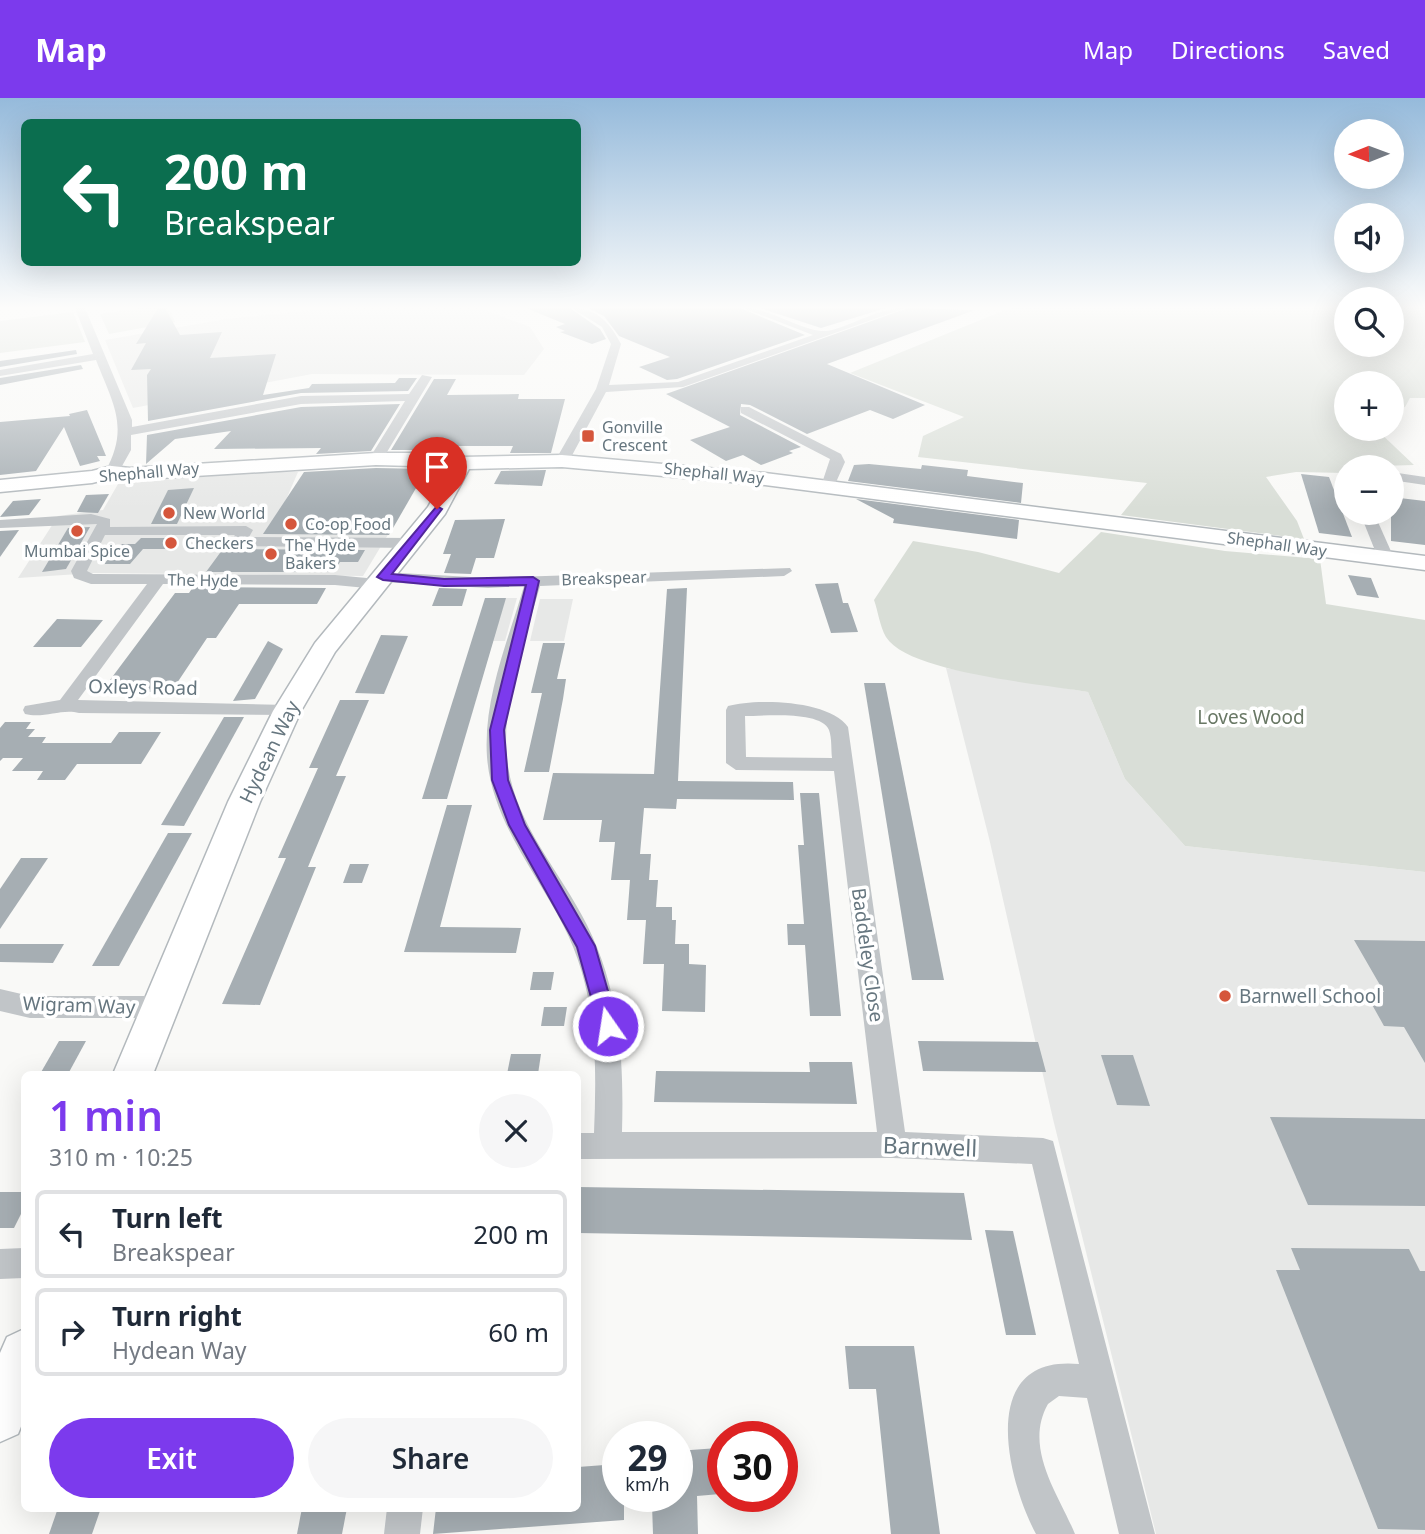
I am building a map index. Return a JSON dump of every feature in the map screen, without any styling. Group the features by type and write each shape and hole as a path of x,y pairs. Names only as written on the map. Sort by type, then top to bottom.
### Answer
{"street":[{"path":"108,375 126,420 127,432 124,450 112,472"},
{"path":"562,461 602,389 606,375"},
{"path":"602,389 680,385 709,375"},
{"path":"376,459 426,377"},
{"path":"127,432 318,398 413,397"},
{"path":"745,410 836,457 838,462 828,486"},
{"name":"Shephall Way","path":"1,487 92,477 112,472 130,474 376,459 438,459 462,463 562,461 651,467 828,486 1425,564"},
{"name":"Hydean Way","path":"134,1071 244,802 287,710 324,649 412,543 445,496 462,463"},
{"path":"1404,478 1425,481"},
{"path":"0,524 91,518 105,522 103,531 246,530 238,541 412,543"},
{"path":"1372,525 1386,558"},
{"name":"The Hyde","path":"103,531 79,571 80,575 91,579 380,580"},
{"name":"Breakspear","path":"380,580 454,583 784,571"},
{"name":"Oxleys Road","path":"159,579 69,697 69,703 79,707 287,710"},
{"path":"533,581 502,702 497,757 500,780 517,825 586,946 599,985 608,1026 611,1066 607,1146"},
{"path":"32,710 55,709 69,703"},
{"name":"Baddeley Close","path":"843,765 736,763 735,710 802,711 828,717 838,727 893,1144"},
{"name":"Wigram Way","path":"0,1000 30,1007 159,1007"},
{"name":"Barnwell","path":"581,1146 893,1144 1043,1151 1136,1534"},
{"path":"0,1264 21,1263"},
{"path":"0,1416 21,1362"},
{"path":"1057,1534 1034,1496 1023,1433 1025,1410 1031,1397 1055,1380 1101,1383"},
{"path":"402,1534 405,1512"}],"shaded area":[{"path":"119,375 307,375 133,408"},
{"path":"258,472 298,472 285,502 398,518 363,576 94,573 18,578 58,516 103,510 118,484"},
{"path":"489,598 517,598 505,641 475,641"},
{"path":"540,599 573,599 564,641 530,641"},
{"name":"Barnwell School","path":"946,668 1088,692 1125,779 1185,846 1425,872 1425,1534 1156,1534 1053,1119 989,838"}],"green space":[{"path":"855,375 1334,375 1334,441 1389,441 1403,455 1334,455 1334,473 1296,472 1266,477 1297,521 1304,539 1121,515 1147,483 918,457 923,436 964,417"},
{"path":"1404,375 1425,375 1425,398 1410,398 1405,407"},
{"path":"1404,456 1414,465 1404,465"},
{"name":"Loves Wood","path":"1101,532 1225,551 1320,559 1326,604 1425,620 1425,872 1185,846 1125,779 1088,692 1011,681 948,668 921,660 899,649 884,633 874,600 913,541 978,552 1059,573"}],"building":[{"path":"19,375 52,375 0,385 0,378"},
{"path":"147,375 269,375 263,395 309,388 312,384 395,383 399,378 417,378 408,391 301,393 148,421"},
{"path":"656,375 689,375 677,379 667,380"},
{"path":"719,375 853,375 925,405 893,419 870,410 807,434 750,405 741,404 740,415 801,447 789,451 793,453 761,465 743,455 726,461 690,440 730,427 666,394"},
{"path":"434,379 456,379 447,395 519,394 518,399 565,399 551,453 510,453 513,446 438,446 436,450 391,450"},
{"path":"400,404 371,451 316,454 321,448 214,449 231,431 175,439 146,464 147,435 301,407"},
{"path":"87,410 106,456 97,456 100,461 80,466 64,427 36,471 0,475 0,422 70,416 69,414"},
{"path":"854,465 921,469 922,465 968,470 967,476 1023,483 1021,503 848,481"},
{"path":"376,468 427,469 389,535 263,534 304,472"},
{"path":"546,470 542,486 494,484 501,471"},
{"path":"1301,474 1329,477 1334,490 1334,525 1347,525 1352,537 1319,533"},
{"path":"194,488 177,524 151,524 168,490"},
{"path":"109,494 98,513 77,512 86,495"},
{"path":"41,499 29,515 0,517 13,501"},
{"path":"856,499 1019,520 1017,539 893,523 894,519"},
{"path":"1404,499 1425,501 1425,545 1391,541 1391,525 1404,525"},
{"path":"505,519 494,558 476,558 471,574 444,573 451,554 443,554 455,520"},
{"path":"90,527 66,569 42,572 68,528"},
{"path":"19,530 0,557 0,531"},
{"path":"141,538 171,538 166,549 143,549 130,564 104,564 122,544 135,544"},
{"path":"228,542 238,549 365,550 358,562 340,562 334,572 206,572"},
{"path":"1348,575 1371,578 1379,598 1357,595"},
{"path":"838,583 843,603 848,603 858,632 831,633 815,584"},
{"path":"193,587 326,588 317,604 239,604 216,638 207,638 171,692 101,692 175,593 189,593"},
{"path":"439,588 467,589 462,606 432,606"},
{"path":"687,588 678,781 793,782 794,800 677,799 676,809 644,808 640,854 651,854 649,880 658,880 656,907 672,907 672,920 676,920 675,944 689,944 689,964 706,965 705,1012 662,1011 664,964 643,964 646,920 627,920 630,880 611,880 615,842 599,842 602,820 543,820 553,773 654,774 667,589"},
{"path":"485,598 506,598 447,799 422,799"},
{"path":"57,619 103,620 81,647 33,647"},
{"path":"381,635 408,636 384,694 355,693"},
{"path":"268,641 283,649 255,699 233,701"},
{"path":"543,643 565,643 557,679 566,679 549,772 524,772 542,693 531,693"},
{"path":"864,683 885,683 944,980 912,980"},
{"path":"340,700 369,700 336,776 346,776 308,867 316,867 260,1005 222,1004 286,858 278,858 318,768 309,768"},
{"path":"224,717 244,717 184,826 161,825"},
{"path":"5,722 31,722 26,729 35,729 28,737 46,737 42,743 111,743 119,732 161,732 141,764 77,764 65,780 37,780 43,771 12,771 23,758 3,758 0,761 0,728"},
{"path":"800,793 819,793 841,1016 810,1016 805,945 788,945 787,924 804,924 798,845 804,845"},
{"path":"447,805 472,805 440,927 521,928 516,953 404,952"},
{"path":"168,833 192,833 119,966 92,966"},
{"path":"21,858 48,858 0,929 0,889"},
{"path":"350,864 369,864 362,883 343,883"},
{"path":"1354,940 1425,941 1425,1063 1404,1027 1384,1026 1365,992 1384,992"},
{"path":"0,944 64,944 53,963 0,962"},
{"path":"533,972 554,972 551,990 530,990"},
{"path":"544,1007 567,1007 564,1026 541,1026"},
{"path":"59,1041 86,1041 70,1071 42,1071"},
{"path":"918,1041 1038,1042 1046,1072 923,1071"},
{"path":"511,1054 541,1054 538,1071 508,1071"},
{"path":"1101,1055 1133,1055 1150,1106 1117,1105"},
{"path":"809,1062 852,1062 857,1104 654,1102 656,1071 810,1072"},
{"path":"1270,1117 1425,1119 1425,1206 1308,1205"},
{"path":"581,1187 964,1193 972,1240 581,1233"},
{"path":"0,1192 21,1192 21,1214 14,1228 0,1228"},
{"path":"985,1230 1013,1231 1036,1335 1006,1335"},
{"path":"1291,1248 1409,1249 1420,1271 1425,1271 1425,1530 1378,1529 1276,1270 1300,1270"},
{"path":"845,1346 914,1346 940,1534 891,1534 876,1389 849,1389"},
{"path":"707,1449 707,1495 697,1496 698,1534 653,1534 652,1512 693,1512 693,1450"},
{"path":"602,1465 602,1512 624,1512 624,1520 433,1534 436,1512 581,1512 581,1467"},
{"path":"57,1512 100,1512 92,1534 49,1534"},
{"path":"301,1512 346,1512 342,1534 297,1534"}],"place":[{"name":"Gonville Crescent","path":"588,436"},
{"name":"New World","path":"169,513"},
{"name":"Co-op Food","path":"291,524"},
{"name":"Mumbai Spice","path":"77,531"},
{"name":"Checkers","path":"171,543"},
{"name":"The Hyde Bakers","path":"271,554"},
{"name":"Barnwell School","path":"1225,996"}],"route":[{"path":"437,509 383,577 444,583 533,581 497,730 500,780 517,825 586,946 599,985 608,1026"}]}
